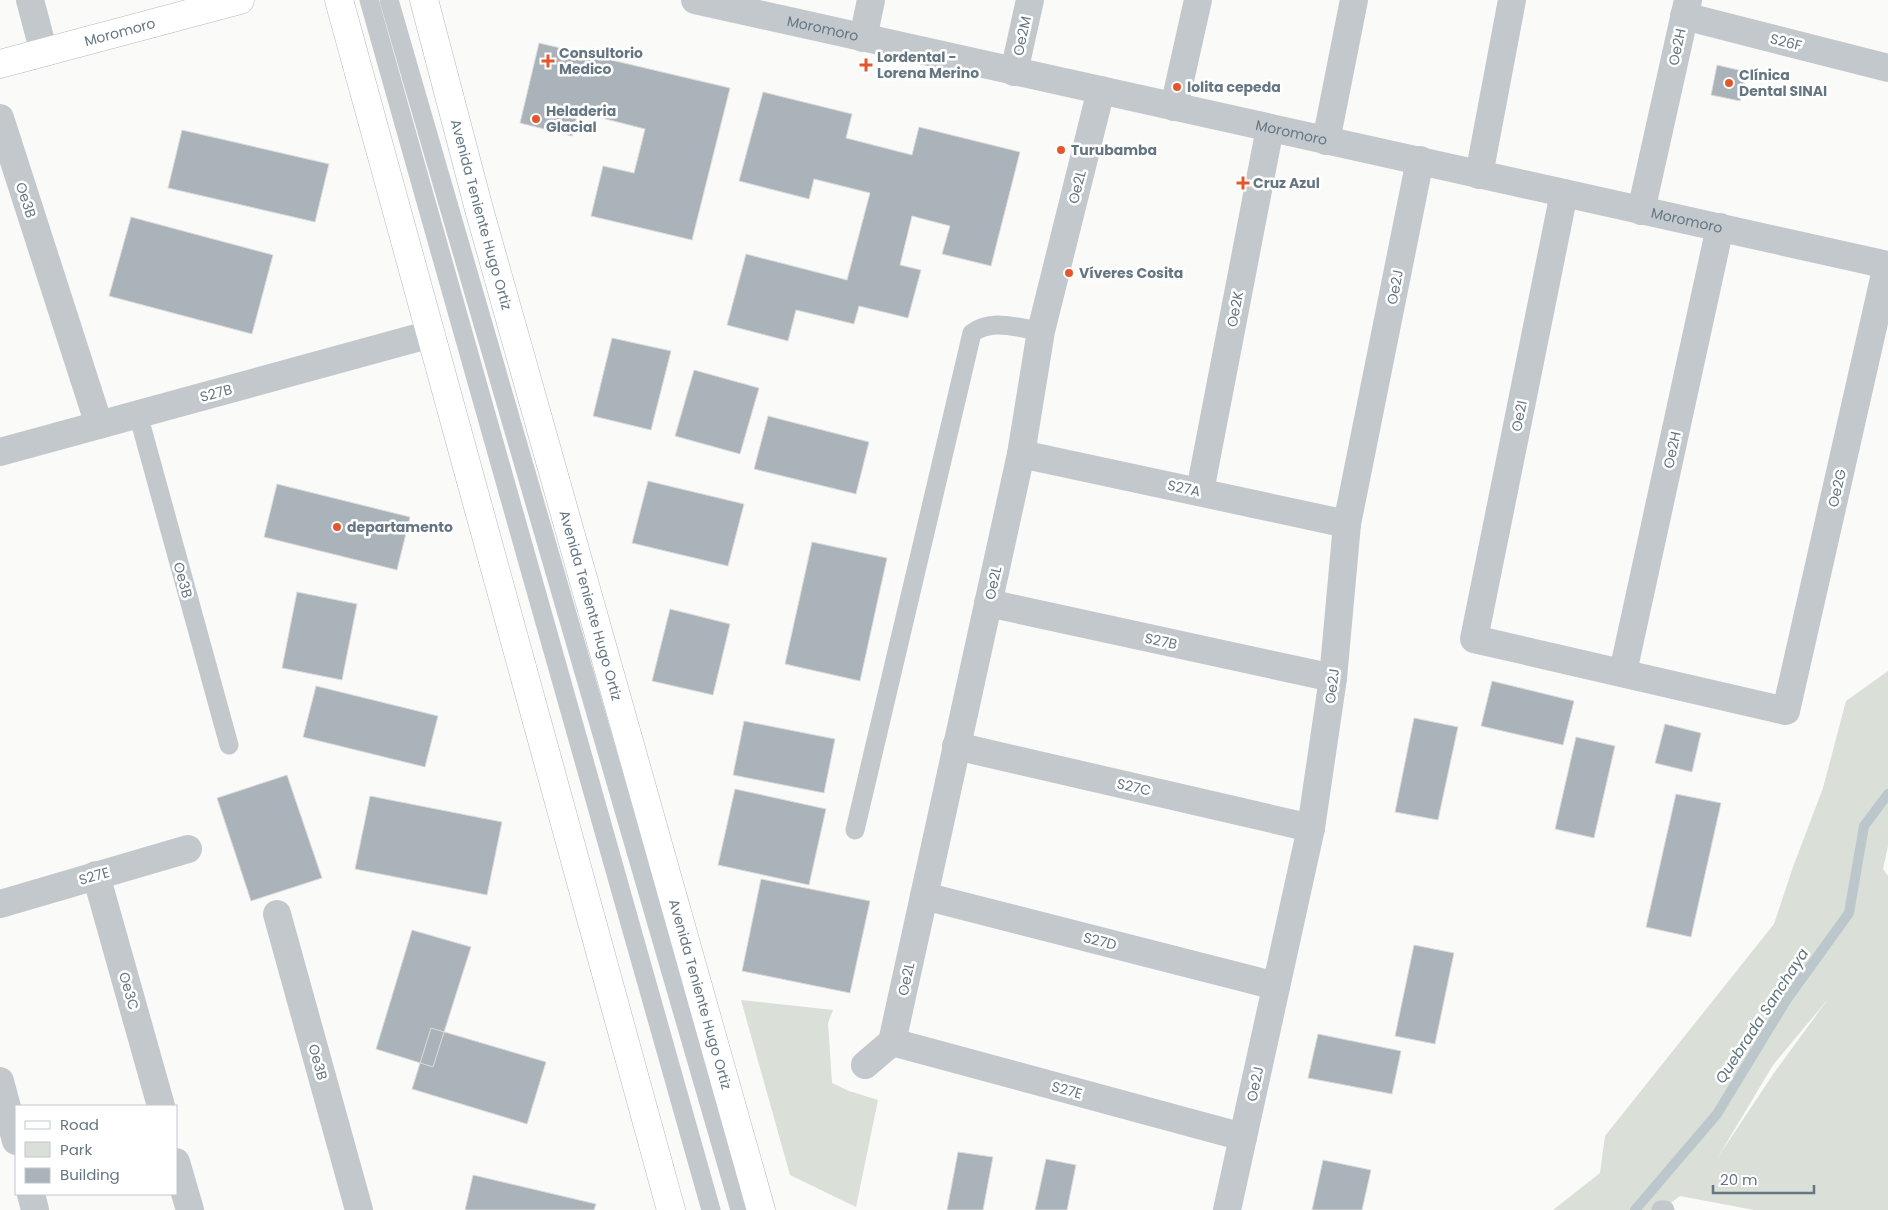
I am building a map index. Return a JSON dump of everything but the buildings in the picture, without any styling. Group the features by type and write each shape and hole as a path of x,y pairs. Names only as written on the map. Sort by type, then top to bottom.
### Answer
{"main road":[{"name":"Moromoro","path":"0,64 240,0"},
{"path":"339,0 671,1210"},
{"name":"Avenida Teniente Hugo Ortiz","path":"424,0 481,218 761,1210"}],"street":[{"path":"30,0 44,53"},
{"name":"Moromoro","path":"694,0 1888,265"},
{"path":"863,38 870,0"},
{"name":"Oe2M","path":"1014,72 1030,0"},
{"path":"1174,107 1198,0"},
{"path":"1326,140 1354,0"},
{"path":"1479,174 1512,0"},
{"name":"S26F","path":"1686,8 1888,68"},
{"name":"Oe2H","path":"1641,211 1686,8"},
{"name":"Oe2L","path":"892,1042 1021,454 1041,331 1101,90"},
{"name":"Oe3B","path":"0,118 99,425"},
{"name":"Oe2K","path":"1200,491 1270,128"},
{"name":"Oe2J","path":"1227,1210 1311,828 1333,678 1347,524 1420,160"},
{"name":"Oe2I","path":"1564,193 1474,639 1623,672"},
{"name":"Oe2H","path":"1623,672 1720,227"},
{"name":"Oe2G","path":"1623,672 1786,711 1888,265"},
{"name":"S27B","path":"0,452 431,334"},
{"name":"S27A","path":"1021,454 1347,524"},
{"name":"S27B","path":"988,603 1333,678"},
{"name":"S27C","path":"956,746 1311,828"},
{"name":"S27E","path":"0,904 188,849"},
{"name":"Oe3C","path":"96,876 161,1105"},
{"name":"S27D","path":"924,896 1276,986"},
{"name":"Oe3B","path":"277,914 359,1210"},
{"path":"865,1065 892,1042"},
{"name":"S27E","path":"892,1042 1243,1137"},
{"path":"0,1081 15,1137"},
{"path":"178,1169 190,1210"},
{"path":"31,1195 35,1210"}],"lane":[{"path":"369,0 711,1210"},
{"path":"389,0 740,1210"},
{"path":"855,830 972,333 981,326 991,324 1041,331"},
{"name":"Oe3B","path":"138,414 229,745"}],"green space":[{"path":"1888,671 1888,846 1883,869 1888,876 1888,1210 1754,1210 1680,1196 1661,1210 1553,1210 1600,1173 1605,1136 1774,924 1823,788 1846,701","holes":["1828,999 1774,1073 1718,1157 1773,1065"]},
{"path":"741,1000 833,1010 828,1023 832,1083 849,1091 878,1100 856,1207 790,1175"}],"waterway":[{"name":"Quebrada Sanchaya","path":"1635,1210 1717,1114 1787,999 1849,913 1864,826 1888,794"}],"place":[{"name":"Consultorio Medico","path":"548,61"},
{"name":"Lordental - Lorena Merino","path":"866,65"},
{"name":"Clínica Dental SINAI","path":"1729,83"},
{"name":"lolita cepeda","path":"1177,87"},
{"name":"Heladeria Glacial","path":"536,119"},
{"name":"Turubamba","path":"1061,150"},
{"name":"Cruz Azul","path":"1243,183"},
{"name":"Víveres Cosita","path":"1069,273"},
{"name":"departamento","path":"337,527"}]}
